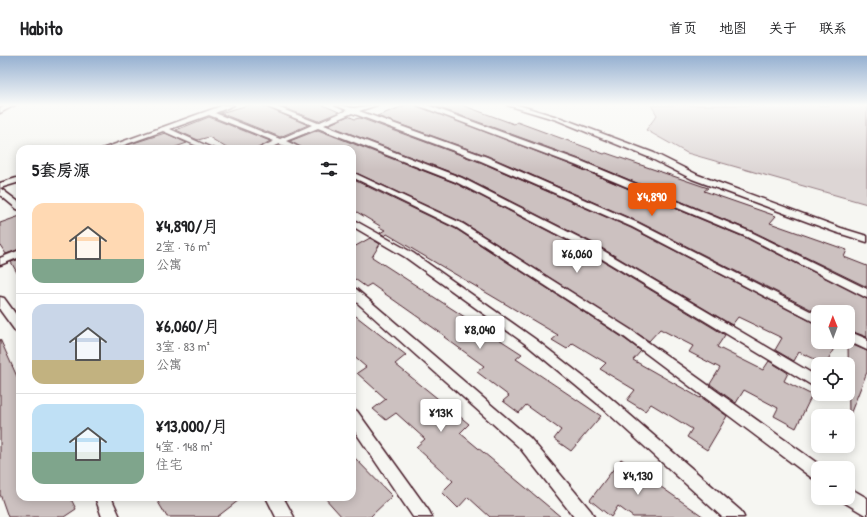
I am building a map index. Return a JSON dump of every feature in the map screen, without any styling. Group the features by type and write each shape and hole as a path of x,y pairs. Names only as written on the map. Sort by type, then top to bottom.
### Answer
{"lane":[{"path":"125,145 171,127"},
{"path":"244,127 290,145"},
{"path":"272,145 315,127"},
{"path":"317,127 374,146 459,180 588,246 811,380"},
{"path":"397,127 484,159 635,225 811,316"},
{"path":"479,127 578,163 750,235 867,294"},
{"path":"578,127 651,155 695,177 838,230 867,239"},
{"path":"164,129 201,145"},
{"path":"356,176 460,226 607,320 627,333 811,468"},
{"path":"0,186 16,180"},
{"path":"0,191 16,204"},
{"path":"356,224 409,255 531,342 603,400 735,517"},
{"path":"0,262 16,255"},
{"path":"356,295 525,443 585,517"},
{"path":"0,301 16,323"},
{"path":"855,339 867,345"},
{"path":"356,421 423,517"},
{"path":"855,499 867,508"},
{"path":"105,501 111,517"},
{"path":"276,501 284,517"}],"shaded area":[{"path":"649,127 867,127 867,204 687,153 646,130"}],"building":[{"path":"185,127 233,127 270,141 264,145 222,145 209,137 198,140 176,130"},
{"path":"254,127 304,127 280,137"},
{"path":"332,127 383,127 480,162 631,228 811,321 811,349 834,349 830,357 811,357 799,352 794,361 775,350 782,338 738,317 732,325 593,243 463,177"},
{"path":"406,127 472,127 574,166 746,238 867,299 867,337 855,333 855,305 811,305 811,309 639,222 488,156"},
{"path":"491,127 529,127 604,154 606,153 708,188 704,191 776,216 770,223 847,250 844,257 867,266 867,287 754,232 582,160"},
{"path":"318,130 455,183 583,249 725,335 717,347 763,370 769,361 788,373 784,381 811,394 796,428 774,416 778,408 744,390 736,403 710,384 720,368 689,352 693,346 660,329 649,341 464,223 356,173 356,145 297,145 290,141"},
{"path":"165,133 187,143 181,145 127,145"},
{"path":"356,181 456,229 622,337 641,351 633,360 700,398 701,397 727,416 707,450 687,437 692,429 651,404 645,411 627,400 635,390 600,369 606,363 573,343 567,349 552,340 558,335 387,234 385,236 380,233 385,230 379,227 380,226 356,211"},
{"path":"16,217 16,250 6,254 0,245 0,223"},
{"path":"370,238 380,244 372,257 522,354 516,359 601,416 571,451 554,439 561,430 526,405 519,413 503,401 509,396 477,372 484,366 444,337 445,336 371,284 366,287 356,280 356,246"},
{"path":"16,260 16,271 11,262"},
{"path":"356,316 406,355 395,364 469,424 460,433 561,517 490,517 468,497 458,508 442,492 453,481 416,447 425,439 396,413 386,420 373,409 386,399 357,373 366,367 356,358"},
{"path":"0,339 16,374 16,501 72,501 76,509 64,517 8,517 0,494"},
{"path":"855,346 867,351 867,372 852,409 849,409 849,401 855,401 855,357 848,357 848,349 855,349"},
{"path":"356,459 392,496 370,517 342,517 328,501 356,501"},
{"path":"621,459 704,517 633,517 618,506 611,517 590,500"},
{"path":"157,501 238,501 217,517 167,517"}]}
